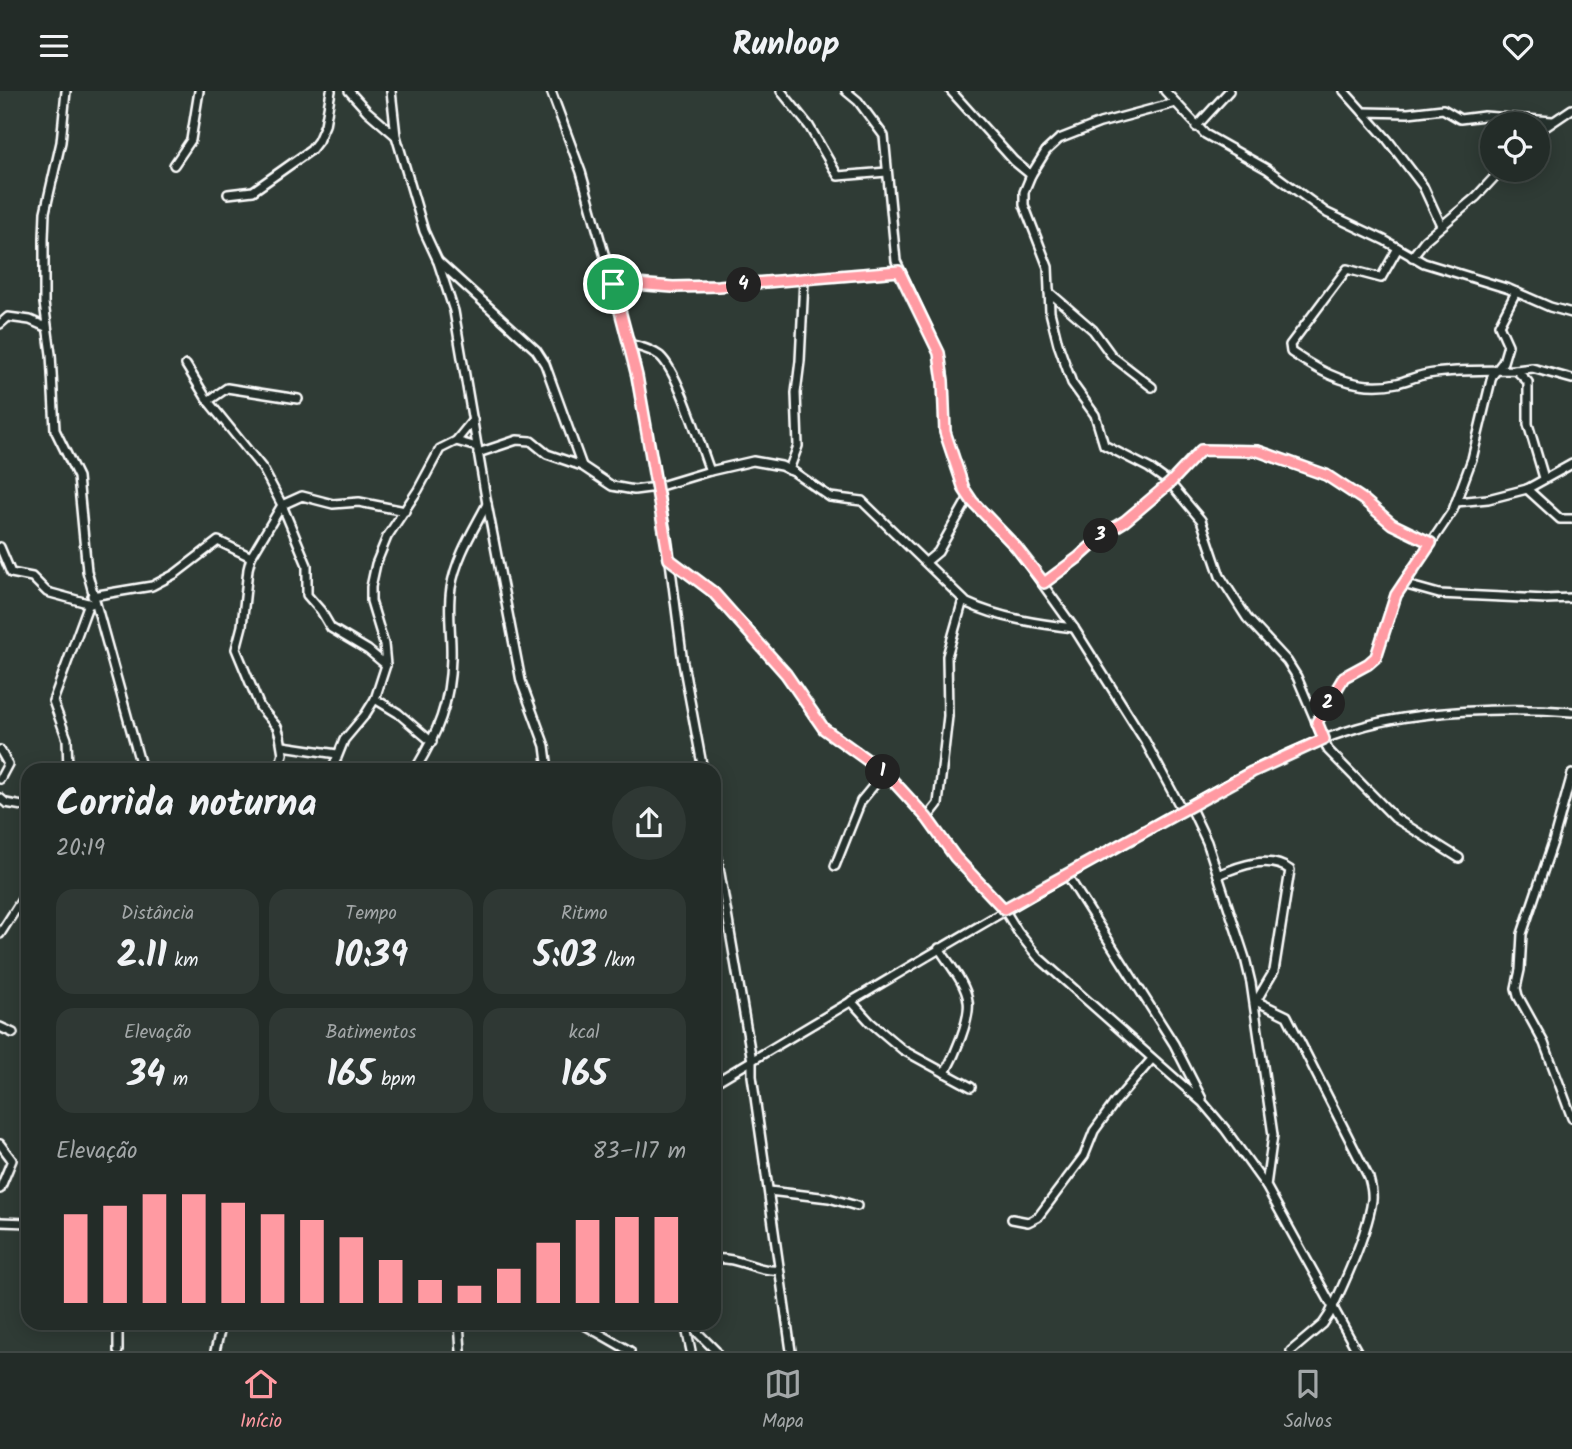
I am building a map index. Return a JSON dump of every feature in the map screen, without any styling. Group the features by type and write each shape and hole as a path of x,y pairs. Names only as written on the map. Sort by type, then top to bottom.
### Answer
{"street":[{"path":"66,91 61,142 45,212 44,303 51,354 55,430 78,477 85,558 92,601 110,651 140,763"},
{"path":"174,165 191,140 199,91"},
{"path":"228,194 253,191 310,150 326,125 331,91"},
{"path":"349,91 396,136"},
{"path":"391,91 396,136 424,231 437,259 454,311 521,681 545,746 547,763"},
{"path":"551,91 581,171 629,344 657,487 683,663 702,763"},
{"path":"780,91 809,126 838,176 887,172"},
{"path":"846,91 883,133 899,271 939,353 947,440 969,497 1016,547 1044,583 1207,842 1245,958 1255,1002 1273,1135 1266,1186"},
{"path":"951,91 1031,175"},
{"path":"1165,91 1196,127 1290,185 1327,213 1412,257 1451,273 1516,292 1550,307 1572,313"},
{"path":"1196,127 1229,91"},
{"path":"1344,91 1423,186 1441,225"},
{"path":"1175,103 1100,123 1059,139 1046,151 1024,192 1024,205 1048,267 1050,312 1072,383 1095,415 1102,441 1110,450 1149,468 1170,483 1201,520 1220,576 1247,618 1287,661 1328,750 1384,808 1407,826 1459,858"},
{"path":"1363,112 1408,113 1443,109 1460,119 1484,116 1552,121 1572,109"},
{"path":"1412,257 1420,245 1490,182"},
{"path":"1398,248 1381,278 1347,269 1290,345 1291,352 1346,383 1355,384 1397,383 1424,374 1532,369 1572,379"},
{"path":"437,259 536,350 545,364 582,466"},
{"path":"613,284 719,286 899,271"},
{"path":"789,470 798,446 796,393 804,280"},
{"path":"1049,292 1093,330 1112,356 1152,387"},
{"path":"1317,722 1344,677 1376,657 1389,613 1403,584 1446,523 1456,502 1472,459 1493,371 1503,362 1508,345 1500,325 1516,292"},
{"path":"0,324 8,317 16,317 46,327"},
{"path":"629,344 650,350 668,366 710,471"},
{"path":"186,365 208,401 263,469 282,505 307,565 307,595 331,628 368,650 386,666"},
{"path":"1516,370 1528,382 1528,424 1544,478"},
{"path":"1528,382 1543,371"},
{"path":"208,401 227,388 298,399"},
{"path":"334,763 344,740 375,699 386,666 384,644 371,601 376,564 387,537 440,449 456,441 473,420"},
{"path":"456,441 478,450 524,440 531,441 554,457 582,466 612,486 634,490 657,487 753,461 766,462 789,470 830,497 862,501 963,600 989,611 1074,628"},
{"path":"1044,583 1170,483 1201,450 1267,453 1326,475 1364,500 1392,524 1431,543"},
{"path":"1456,502 1488,499 1527,489 1572,464"},
{"path":"1527,489 1560,519 1572,519"},
{"path":"282,763 283,746 277,726 260,706 236,653 251,557 282,505 295,498 308,496 333,504 359,502 405,511"},
{"path":"926,562 938,552 969,497"},
{"path":"419,763 441,722 451,659 451,591 455,571 487,504"},
{"path":"0,547 11,573 32,577 47,592 92,601 152,586 175,574 218,541 251,557"},
{"path":"669,559 713,592 786,674 824,729 884,773 927,818 955,857 1004,909 1038,957 1203,1103"},
{"path":"1403,584 1439,594 1572,598"},
{"path":"927,818 937,804 948,716 947,656 963,600"},
{"path":"68,763 67,739 53,701 92,601"},
{"path":"375,699 398,713 432,742"},
{"path":"721,1079 1004,909 1252,772 1324,739 1359,727 1409,717 1492,711 1572,712"},
{"path":"283,746 337,754"},
{"path":"0,750 8,764 0,779"},
{"path":"835,866 862,801 884,773"},
{"path":"1572,774 1553,842 1522,934 1516,988 1544,1043 1572,1118"},
{"path":"0,798 6,803 21,806"},
{"path":"1218,875 1254,863 1290,870 1274,971 1255,1002"},
{"path":"1066,875 1174,1044 1203,1103 1266,1186 1357,1351"},
{"path":"721,879 752,1061 790,1351"},
{"path":"0,934 21,901"},
{"path":"939,949 960,982 969,1004 963,1033 946,1073"},
{"path":"851,1001 870,1023 893,1043 971,1087"},
{"path":"1255,1002 1287,1016 1369,1178 1372,1190 1372,1201 1361,1239 1334,1305 1323,1324 1291,1351"},
{"path":"0,1027 13,1033"},
{"path":"1012,1219 1028,1221 1038,1217 1084,1156 1094,1131 1152,1059"},
{"path":"0,1144 12,1160 0,1189"},
{"path":"769,1191 829,1198 857,1206"},
{"path":"1,1220 21,1222"},
{"path":"721,1259 733,1259 768,1271 778,1270"},
{"path":"118,1330 118,1351"},
{"path":"215,1351 220,1330"},
{"path":"460,1330 461,1351"},
{"path":"593,1330 630,1351"},
{"path":"688,1330 691,1351"},
{"path":"694,1330 716,1351"}],"route":[{"path":"899,271 939,353 945,432 964,489 1044,583 1170,483 1201,450 1258,451 1326,475 1364,500 1392,524 1431,543 1396,595 1376,657 1344,677 1317,722 1324,739 1252,772 1004,909 955,857 927,818 894,782 824,729 793,682 713,592 669,559 633,356 613,284 719,286 899,271"}]}
